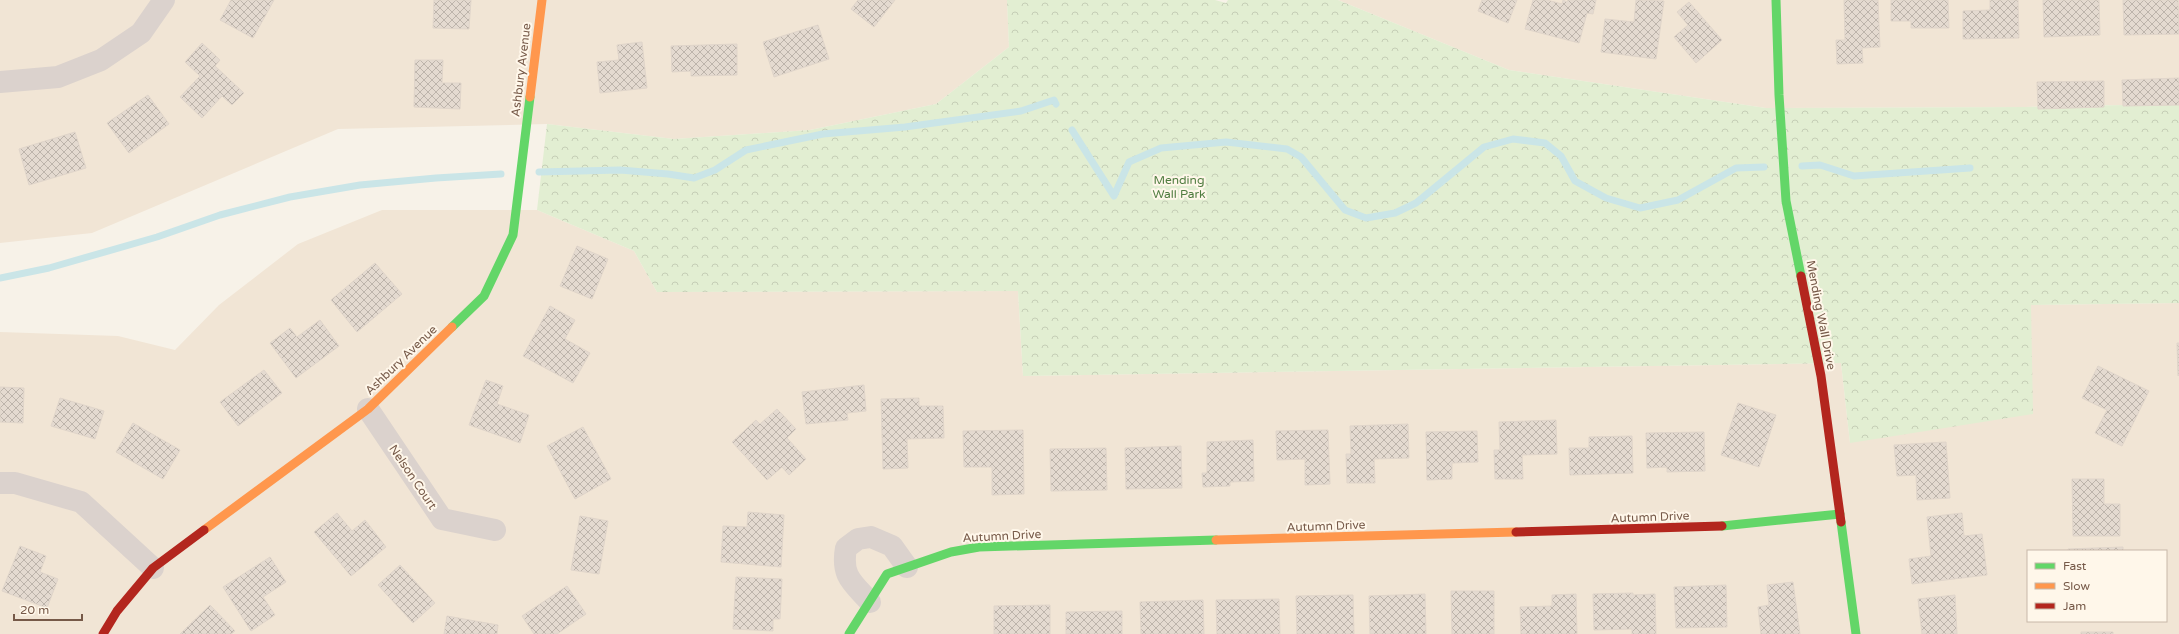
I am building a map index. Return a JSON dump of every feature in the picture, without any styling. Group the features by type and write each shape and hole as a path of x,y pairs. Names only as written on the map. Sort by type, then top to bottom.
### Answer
{"street":[{"path":"0,82 58,77 78,71 101,60 141,33 164,0"},
{"name":"Ashbury Avenue","path":"103,634 117,611 153,568 368,409 484,296 513,235 542,0"},
{"name":"Mending Wall Drive","path":"1776,0 1779,95 1786,201 1821,376 1856,634"},
{"name":"Nelson Court","path":"368,409 442,519 495,530"},
{"path":"0,483 15,483 81,502 153,568"},
{"name":"Autumn Drive","path":"849,634 887,574 951,552 979,547 1736,526 1840,514"},
{"path":"870,602 847,577 844,562 846,548 858,539 871,537 892,546 907,567"}],"shaded area":[{"path":"0,0 1007,0 1009,47 936,104 810,130 674,139 547,124 338,129 92,233 0,243"},
{"path":"1338,0 2179,0 2179,104 2025,107 1766,108 1509,70"},
{"path":"382,210 537,210 634,251 657,292 1018,291 1023,376 1841,363 1850,443 2031,305 2179,303 2179,634 0,634 0,332 118,336 175,350 219,305 298,244"}],"green space":[{"name":"Mending Wall Park","path":"1007,0 1215,0 1226,3 1228,0 1338,0 1509,70 1766,108 2025,107 2179,104 2179,303 2031,305 2033,414 1850,443 1841,363 1023,376 1018,291 657,292 634,251 537,210 547,124 674,139 810,130 936,104 1009,47"}],"building":[{"path":"231,0 274,0 253,38 220,20"},
{"path":"434,0 471,0 469,29 433,28"},
{"path":"858,0 895,0 874,27 851,9"},
{"path":"1482,0 1517,0 1508,23 1478,11"},
{"path":"1533,0 1547,0 1562,4 1563,0 1567,2 1568,0 1596,0 1593,14 1587,13 1579,43 1525,29"},
{"path":"1636,0 1664,1 1656,59 1601,52 1605,19 1634,22"},
{"path":"1844,0 1878,0 1880,47 1862,48 1863,63 1837,64 1836,40 1845,40"},
{"path":"1891,0 1948,0 1949,28 1911,28 1911,21 1891,21"},
{"path":"1990,0 2018,0 2019,38 1963,39 1963,11 1990,10"},
{"path":"2043,0 2099,0 2100,35 2044,37"},
{"path":"2123,0 2178,0 2179,34 2124,35"},
{"path":"1689,2 1722,40 1696,63 1674,37 1688,25 1677,12"},
{"path":"818,25 829,59 774,77 763,42"},
{"path":"642,42 647,88 600,93 597,62 619,60 617,45"},
{"path":"202,43 220,60 215,66 244,93 232,105 222,96 202,118 180,97 200,76 185,62"},
{"path":"737,44 737,75 691,76 691,71 672,72 671,46"},
{"path":"415,60 443,60 442,83 461,83 460,109 414,107"},
{"path":"2179,78 2179,105 2123,106 2122,80"},
{"path":"2104,81 2104,107 2038,109 2037,82"},
{"path":"148,95 169,124 129,153 107,123"},
{"path":"75,132 86,168 29,185 19,149"},
{"path":"577,246 608,259 592,299 560,286"},
{"path":"375,263 402,294 357,332 331,300"},
{"path":"550,306 575,320 565,339 590,353 573,383 523,356"},
{"path":"320,320 339,346 296,378 270,343 290,328 297,337"},
{"path":"2177,343 2179,343 2178,376"},
{"path":"2098,366 2149,391 2122,446 2095,433 2107,410 2082,398"},
{"path":"264,370 282,393 238,426 220,402"},
{"path":"486,380 503,386 497,404 529,415 520,443 469,425"},
{"path":"864,385 866,411 847,413 848,420 806,424 802,392"},
{"path":"0,387 24,388 23,423 0,422"},
{"path":"60,398 104,411 95,439 51,426"},
{"path":"919,398 919,406 943,406 944,438 907,439 908,468 883,469 881,399"},
{"path":"1738,403 1776,415 1759,467 1721,455"},
{"path":"777,409 796,429 787,438 806,459 789,475 782,467 767,480 732,442 756,420 760,424"},
{"path":"1556,420 1557,454 1522,455 1523,479 1495,479 1494,450 1500,450 1499,422"},
{"path":"133,423 180,450 163,479 116,452"},
{"path":"1408,424 1409,458 1374,459 1375,483 1347,483 1346,454 1351,454 1350,426"},
{"path":"583,427 611,479 575,499 547,446"},
{"path":"1023,430 1024,494 992,495 992,467 964,467 963,431"},
{"path":"1328,430 1330,484 1305,485 1305,459 1277,460 1276,431"},
{"path":"1477,431 1478,462 1452,463 1452,479 1427,480 1426,432"},
{"path":"1704,432 1705,471 1667,472 1667,467 1647,468 1646,433"},
{"path":"1632,436 1633,473 1570,475 1569,448 1589,448 1589,437"},
{"path":"1253,440 1254,481 1230,482 1230,486 1203,487 1202,473 1207,473 1207,442"},
{"path":"1946,442 1950,498 1917,500 1916,475 1897,476 1894,445"},
{"path":"1181,446 1182,488 1126,489 1125,448"},
{"path":"1106,448 1107,490 1051,491 1050,449"},
{"path":"2072,479 2104,479 2104,504 2120,504 2120,536 2073,536"},
{"path":"748,512 784,515 781,567 721,562 723,526 747,527"},
{"path":"337,513 352,531 365,520 386,547 351,576 314,532"},
{"path":"1962,513 1964,536 1982,534 1987,575 1912,584 1909,559 1931,556 1927,517"},
{"path":"580,516 608,521 599,574 571,570"},
{"path":"20,546 46,556 40,572 58,579 47,608 2,591"},
{"path":"2123,547 2123,550 2068,549"},
{"path":"270,557 286,582 263,597 275,615 251,631 223,587"},
{"path":"400,565 435,603 413,623 378,585"},
{"path":"736,577 782,579 780,619 773,619 773,631 733,629"},
{"path":"1793,582 1800,634 1761,634 1758,607 1769,605 1767,585"},
{"path":"1726,585 1727,627 1676,628 1674,587"},
{"path":"567,586 586,614 557,634 534,634 522,616"},
{"path":"1451,591 1494,591 1494,634 1452,634"},
{"path":"1633,593 1633,595 1655,594 1656,634 1632,634 1632,629 1594,630 1593,594"},
{"path":"1425,594 1426,634 1370,634 1369,596"},
{"path":"1576,594 1577,634 1521,634 1520,607 1552,606 1552,595"},
{"path":"1353,595 1354,634 1297,634 1296,596"},
{"path":"1955,595 1957,634 1922,634 1918,599"},
{"path":"1279,599 1280,634 1217,634 1216,600"},
{"path":"1203,600 1204,634 1141,634 1140,602"},
{"path":"210,605 235,631 231,634 180,634"},
{"path":"1050,605 1050,634 994,634 994,606"},
{"path":"1122,611 1122,634 1066,634 1066,612"},
{"path":"447,616 498,625 497,634 444,634"},
{"path":"2081,632 2113,632 2113,634 2081,634"}],"waterway":[{"path":"539,172 620,170 694,178 715,170 746,150 823,134 905,127 1021,111 1054,100 1056,104"},
{"path":"1072,130 1114,196 1129,162 1161,148 1226,142 1287,149 1301,157 1345,210 1366,218 1395,213 1416,203 1484,147 1513,139 1545,143 1561,156 1575,181 1606,198 1640,208 1678,200 1736,168 1764,167"},
{"path":"1802,166 1820,165 1854,176 1970,168"},
{"path":"0,278 49,268 157,237 220,215 290,197 360,185 501,174"}],"traffic: fast":[{"path":"1776,0 1779,95 1786,201 1801,276"},
{"path":"452,327 484,296 513,235 530,97"},
{"path":"1722,526 1840,514"},
{"path":"1841,522 1856,634"},
{"path":"849,634 887,574 951,552 979,547 1216,540"}],"traffic: slow":[{"path":"530,97 542,0"},
{"path":"204,530 368,409 452,327"},
{"path":"1216,540 1516,532"}],"traffic: jam":[{"path":"1801,276 1821,376 1841,522"},
{"path":"1516,532 1722,526"},
{"path":"103,634 117,611 153,568 204,530"}]}
